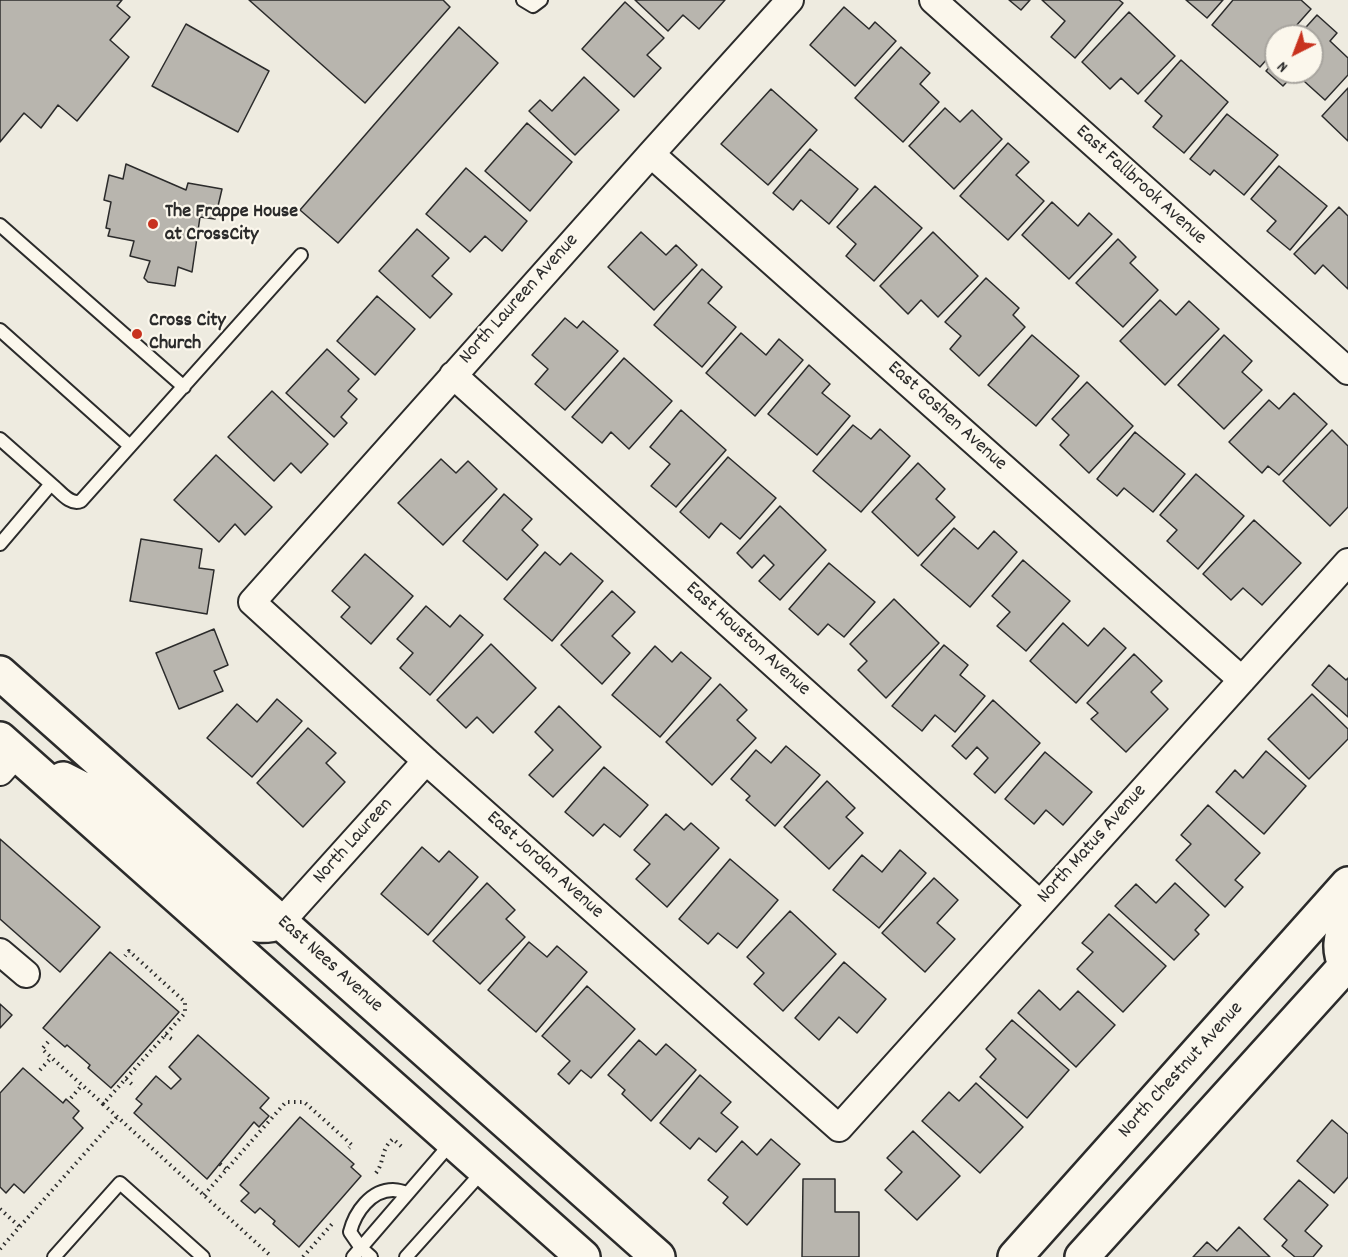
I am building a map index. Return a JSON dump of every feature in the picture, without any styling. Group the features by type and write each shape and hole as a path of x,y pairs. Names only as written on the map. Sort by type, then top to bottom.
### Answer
{"main road":[{"name":"East Nees Avenue","path":"0,673 658,1257"},
{"path":"5,755 108,802 236,916 255,926 269,926 281,922"},
{"path":"5,755 583,1257"},
{"name":"North Chestnut Avenue","path":"1015,1257 1348,884"},
{"path":"1082,1257 1347,965 1340,954 1341,939 1348,922"}],"street":[{"name":"North Laureen Avenue","path":"252,602 790,0"},
{"name":"East Fallbrook Avenue","path":"933,0 1348,371"},
{"name":"East Goshen Avenue","path":"651,154 1242,680"},
{"name":"East Houston Avenue","path":"453,375 1040,904"},
{"name":"North Matus Avenue","path":"839,1128 1348,562"},
{"name":"East Jordan Avenue","path":"252,602 426,761 839,1128"},
{"name":"North Laureen","path":"281,922 426,761"},
{"path":"0,952 26,974"}],"lane":[{"path":"523,0 532,6 541,0"},
{"path":"0,225 184,387"},
{"path":"0,439 71,502 81,501 301,255"},
{"path":"0,330 130,446"},
{"path":"0,544 51,484"},
{"path":"357,1252 453,1142"},
{"path":"406,1257 484,1169"},
{"path":"54,1257 120,1183 204,1257"},
{"path":"357,1252 350,1232 361,1207 375,1195 392,1190 408,1193"},
{"path":"357,1252 371,1257"}],"path":[{"path":"103,1104 185,1013 185,1002 129,951 125,956"},
{"path":"162,989 166,984"},
{"path":"165,1035 175,1041"},
{"path":"48,1042 42,1049 51,1058 272,1257"},
{"path":"40,1070 51,1058"},
{"path":"126,1079 135,1087"},
{"path":"71,1098 82,1085"},
{"path":"204,1195 265,1123 286,1102 304,1102 318,1118 352,1144 349,1148"},
{"path":"0,1249 117,1117"},
{"path":"220,1164 226,1169"},
{"path":"0,1209 20,1227"}],"building":[{"path":"0,0 122,0 117,6 130,17 110,40 129,57 77,121 58,105 41,128 24,113 0,142"},
{"path":"249,0 443,0 450,7 365,103"},
{"path":"635,0 725,0 699,29 683,15 668,31"},
{"path":"1009,0 1030,0 1021,10"},
{"path":"1042,0 1119,0 1123,3 1075,58 1051,37 1065,21"},
{"path":"1186,0 1223,0 1207,18"},
{"path":"1233,0 1301,0 1311,9 1298,24 1264,24 1264,62 1260,67 1212,25"},
{"path":"625,2 664,38 647,55 661,68 634,97 582,49"},
{"path":"844,7 869,29 875,22 896,41 855,86 810,45"},
{"path":"1129,12 1175,56 1138,94 1121,78 1110,89 1082,62"},
{"path":"1317,15 1337,33 1330,41 1348,58 1348,75 1325,100 1307,84 1324,84 1324,24 1309,24"},
{"path":"186,24 269,71 238,132 152,86"},
{"path":"459,27 498,63 338,243 300,210"},
{"path":"901,47 930,73 920,84 939,102 903,142 855,98"},
{"path":"1181,60 1228,102 1184,153 1153,127 1162,116 1145,101"},
{"path":"584,77 619,110 575,155 529,111 540,100 552,111"},
{"path":"1348,88 1348,141 1322,116"},
{"path":"771,89 817,130 768,185 721,144"},
{"path":"945,108 960,122 972,110 1002,139 954,189 909,146"},
{"path":"1227,114 1278,155 1244,195 1214,170 1210,175 1190,159"},
{"path":"527,123 572,162 530,211 485,171"},
{"path":"1008,143 1029,162 1016,175 1044,201 1008,240 960,196"},
{"path":"810,149 858,189 829,224 801,200 793,210 773,193"},
{"name":"The Frappe House at CrossCity","path":"126,164 186,190 188,183 222,189 215,219 200,217 192,272 178,267 175,286 148,282 144,278 150,261 130,256 134,241 108,236 110,229 106,228 111,202 104,200 109,175 123,179"},
{"path":"1279,166 1327,206 1290,250 1267,231 1276,221 1251,199"},
{"path":"466,168 527,221 502,251 485,236 470,252 426,214"},
{"path":"875,186 922,228 874,281 846,256 856,244 837,227"},
{"path":"1052,202 1078,226 1089,213 1112,234 1069,279 1022,235"},
{"path":"1339,207 1348,216 1348,289 1323,265 1315,274 1294,254"},
{"path":"417,229 449,258 432,276 452,294 430,318 379,271"},
{"path":"641,232 666,255 676,245 697,265 654,310 608,267"},
{"path":"933,232 978,276 938,317 921,300 908,314 880,286"},
{"path":"1118,239 1136,257 1130,263 1158,290 1123,327 1076,283"},
{"path":"702,269 722,287 708,303 736,327 702,367 654,325"},
{"path":"986,278 1019,308 1013,315 1025,327 979,376 950,349 961,336 945,322"},
{"path":"377,296 415,329 375,375 337,341"},
{"path":"1160,300 1176,315 1189,301 1219,329 1165,385 1120,341"},
{"path":"565,318 577,328 583,321 618,351 565,410 535,384 548,369 532,355"},
{"path":"741,333 766,355 779,339 803,360 755,416 706,373"},
{"path":"1032,335 1079,376 1036,426 988,385"},
{"path":"1224,335 1252,361 1242,372 1262,390 1224,429 1178,385"},
{"path":"327,349 359,379 348,391 357,399 341,417 347,423 334,437 286,393"},
{"path":"624,358 672,401 629,449 611,432 602,443 572,417"},
{"path":"809,365 830,384 822,393 850,416 817,455 768,414"},
{"path":"1087,382 1133,426 1089,473 1060,445 1069,435 1052,419"},
{"path":"272,391 328,444 301,473 291,463 274,481 228,437"},
{"path":"1294,393 1327,424 1279,475 1268,466 1262,473 1229,442 1269,400 1279,409"},
{"path":"681,410 726,450 676,507 651,486 670,464 650,447"},
{"path":"853,425 871,439 880,429 910,456 861,512 813,471"},
{"path":"1332,430 1348,446 1348,507 1330,526 1283,481"},
{"path":"1135,432 1185,474 1153,512 1124,488 1117,496 1097,479"},
{"path":"216,455 272,507 245,535 235,524 219,542 174,500"},
{"path":"728,457 776,498 740,539 721,523 709,538 680,512"},
{"path":"441,459 456,473 468,461 497,489 443,545 398,503"},
{"path":"918,463 945,489 936,499 955,517 918,556 872,512"},
{"path":"1196,474 1244,516 1198,569 1167,541 1177,530 1160,515"},
{"path":"504,494 532,519 522,530 538,545 507,580 463,541"},
{"path":"780,506 826,550 780,600 759,581 774,565 764,555 752,568 737,553"},
{"path":"1254,520 1301,563 1262,605 1243,588 1231,600 1203,574"},
{"path":"954,528 978,549 994,531 1017,552 970,607 921,565"},
{"path":"141,539 202,549 199,568 214,570 207,614 130,601"},
{"path":"545,552 560,565 571,553 603,581 552,641 504,599"},
{"path":"365,554 413,596 371,644 341,617 350,607 332,591"},
{"path":"1023,560 1070,601 1026,651 997,626 1010,612 992,596"},
{"path":"829,563 875,602 844,637 828,624 818,635 789,609"},
{"path":"612,591 635,612 612,636 630,653 602,684 561,645"},
{"path":"894,599 939,643 886,698 858,670 867,661 850,644"},
{"path":"426,606 450,627 460,615 483,635 430,695 400,668 413,653 397,639"},
{"path":"1063,623 1088,646 1104,628 1126,648 1076,703 1030,661"},
{"path":"214,629 228,665 214,671 223,691 179,709 156,653"},
{"path":"491,644 536,688 493,733 477,717 466,728 437,700"},
{"path":"944,645 968,665 960,675 985,696 955,732 935,715 922,731 892,706"},
{"path":"655,646 672,662 681,652 711,678 660,737 612,695"},
{"path":"1134,654 1162,681 1151,692 1168,709 1126,752 1091,719 1098,713 1087,703"},
{"path":"1329,665 1346,680 1348,678 1348,717 1312,685"},
{"path":"720,684 747,710 737,720 756,738 712,785 666,742"},
{"path":"1312,694 1348,729 1348,739 1309,779 1268,739"},
{"path":"277,699 302,721 252,777 207,738 237,704 257,722"},
{"path":"993,700 1040,743 995,793 974,774 988,758 977,747 966,759 952,746"},
{"path":"559,706 601,747 553,797 529,775 553,750 535,732"},
{"path":"308,728 336,753 326,763 345,782 303,827 257,783"},
{"path":"786,746 820,775 775,826 746,800 750,796 731,779 756,750 771,763"},
{"path":"1266,751 1306,786 1264,834 1216,792 1235,770 1243,778"},
{"path":"1045,752 1092,792 1063,825 1046,810 1034,824 1005,799"},
{"path":"604,767 648,805 620,837 604,824 593,836 565,812"},
{"path":"827,781 855,808 846,817 863,833 829,869 784,827"},
{"path":"1208,805 1260,853 1235,880 1243,887 1225,907 1176,860 1191,844 1181,835"},
{"path":"666,814 684,830 691,823 719,848 667,907 636,879 650,864 634,850"},
{"path":"0,839 100,927 60,972 0,919"},
{"path":"422,847 439,862 449,851 478,877 428,935 381,894"},
{"path":"900,850 926,873 879,928 833,890 862,855 882,872"},
{"path":"730,859 778,900 737,948 718,933 708,944 679,919"},
{"path":"934,878 958,900 937,923 955,939 925,972 882,933"},
{"path":"487,883 515,910 506,919 525,937 480,984 433,941"},
{"path":"1175,883 1209,915 1195,930 1199,934 1174,960 1115,906 1136,884 1156,903"},
{"path":"790,911 836,954 783,1011 754,984 764,973 747,957"},
{"path":"1109,914 1166,966 1123,1012 1077,969 1093,952 1082,943"},
{"path":"529,942 547,957 557,946 587,972 536,1032 488,990"},
{"path":"110,952 179,1012 111,1088 88,1068 90,1065 43,1028"},
{"path":"844,962 886,999 857,1033 839,1017 819,1040 795,1018"},
{"path":"587,986 635,1029 591,1078 581,1070 569,1084 558,1074 570,1061 542,1036"},
{"path":"1039,990 1060,1010 1078,991 1115,1025 1076,1067 1018,1013"},
{"path":"0,1004 12,1015 0,1028"},
{"path":"1012,1020 1069,1070 1027,1118 980,1077 996,1059 986,1049"},
{"path":"198,1035 269,1098 260,1108 269,1116 259,1127 254,1122 207,1179 134,1113 142,1104 136,1099 156,1076 171,1089 181,1079 169,1067"},
{"path":"639,1040 656,1055 666,1044 696,1070 651,1121 622,1094 625,1090 608,1075"},
{"path":"23,1068 63,1103 66,1099 79,1111 73,1118 83,1128 24,1193 14,1184 6,1193 0,1187 0,1093"},
{"path":"700,1075 731,1102 721,1113 738,1127 716,1152 699,1138 690,1149 660,1123"},
{"path":"976,1083 1023,1127 980,1173 922,1121 949,1092 959,1101"},
{"path":"300,1117 354,1164 351,1167 361,1176 299,1247 273,1224 275,1221 260,1208 255,1213 241,1201 249,1193 240,1185"},
{"path":"1332,1120 1348,1134 1348,1177 1334,1193 1297,1161"},
{"path":"913,1131 960,1176 917,1220 885,1190 902,1172 887,1158"},
{"path":"771,1139 800,1164 747,1225 723,1203 728,1197 708,1180 742,1141 757,1155"},
{"path":"803,1179 835,1179 835,1212 859,1212 859,1257 802,1257"},
{"path":"1299,1180 1328,1205 1305,1231 1322,1246 1313,1257 1295,1257 1282,1246 1287,1240 1264,1219"},
{"path":"1239,1227 1270,1257 1193,1257 1207,1242 1217,1251"}],"place":[{"name":"The Frappe House at CrossCity","path":"153,224"},
{"name":"Cross City Church","path":"137,334"}]}
